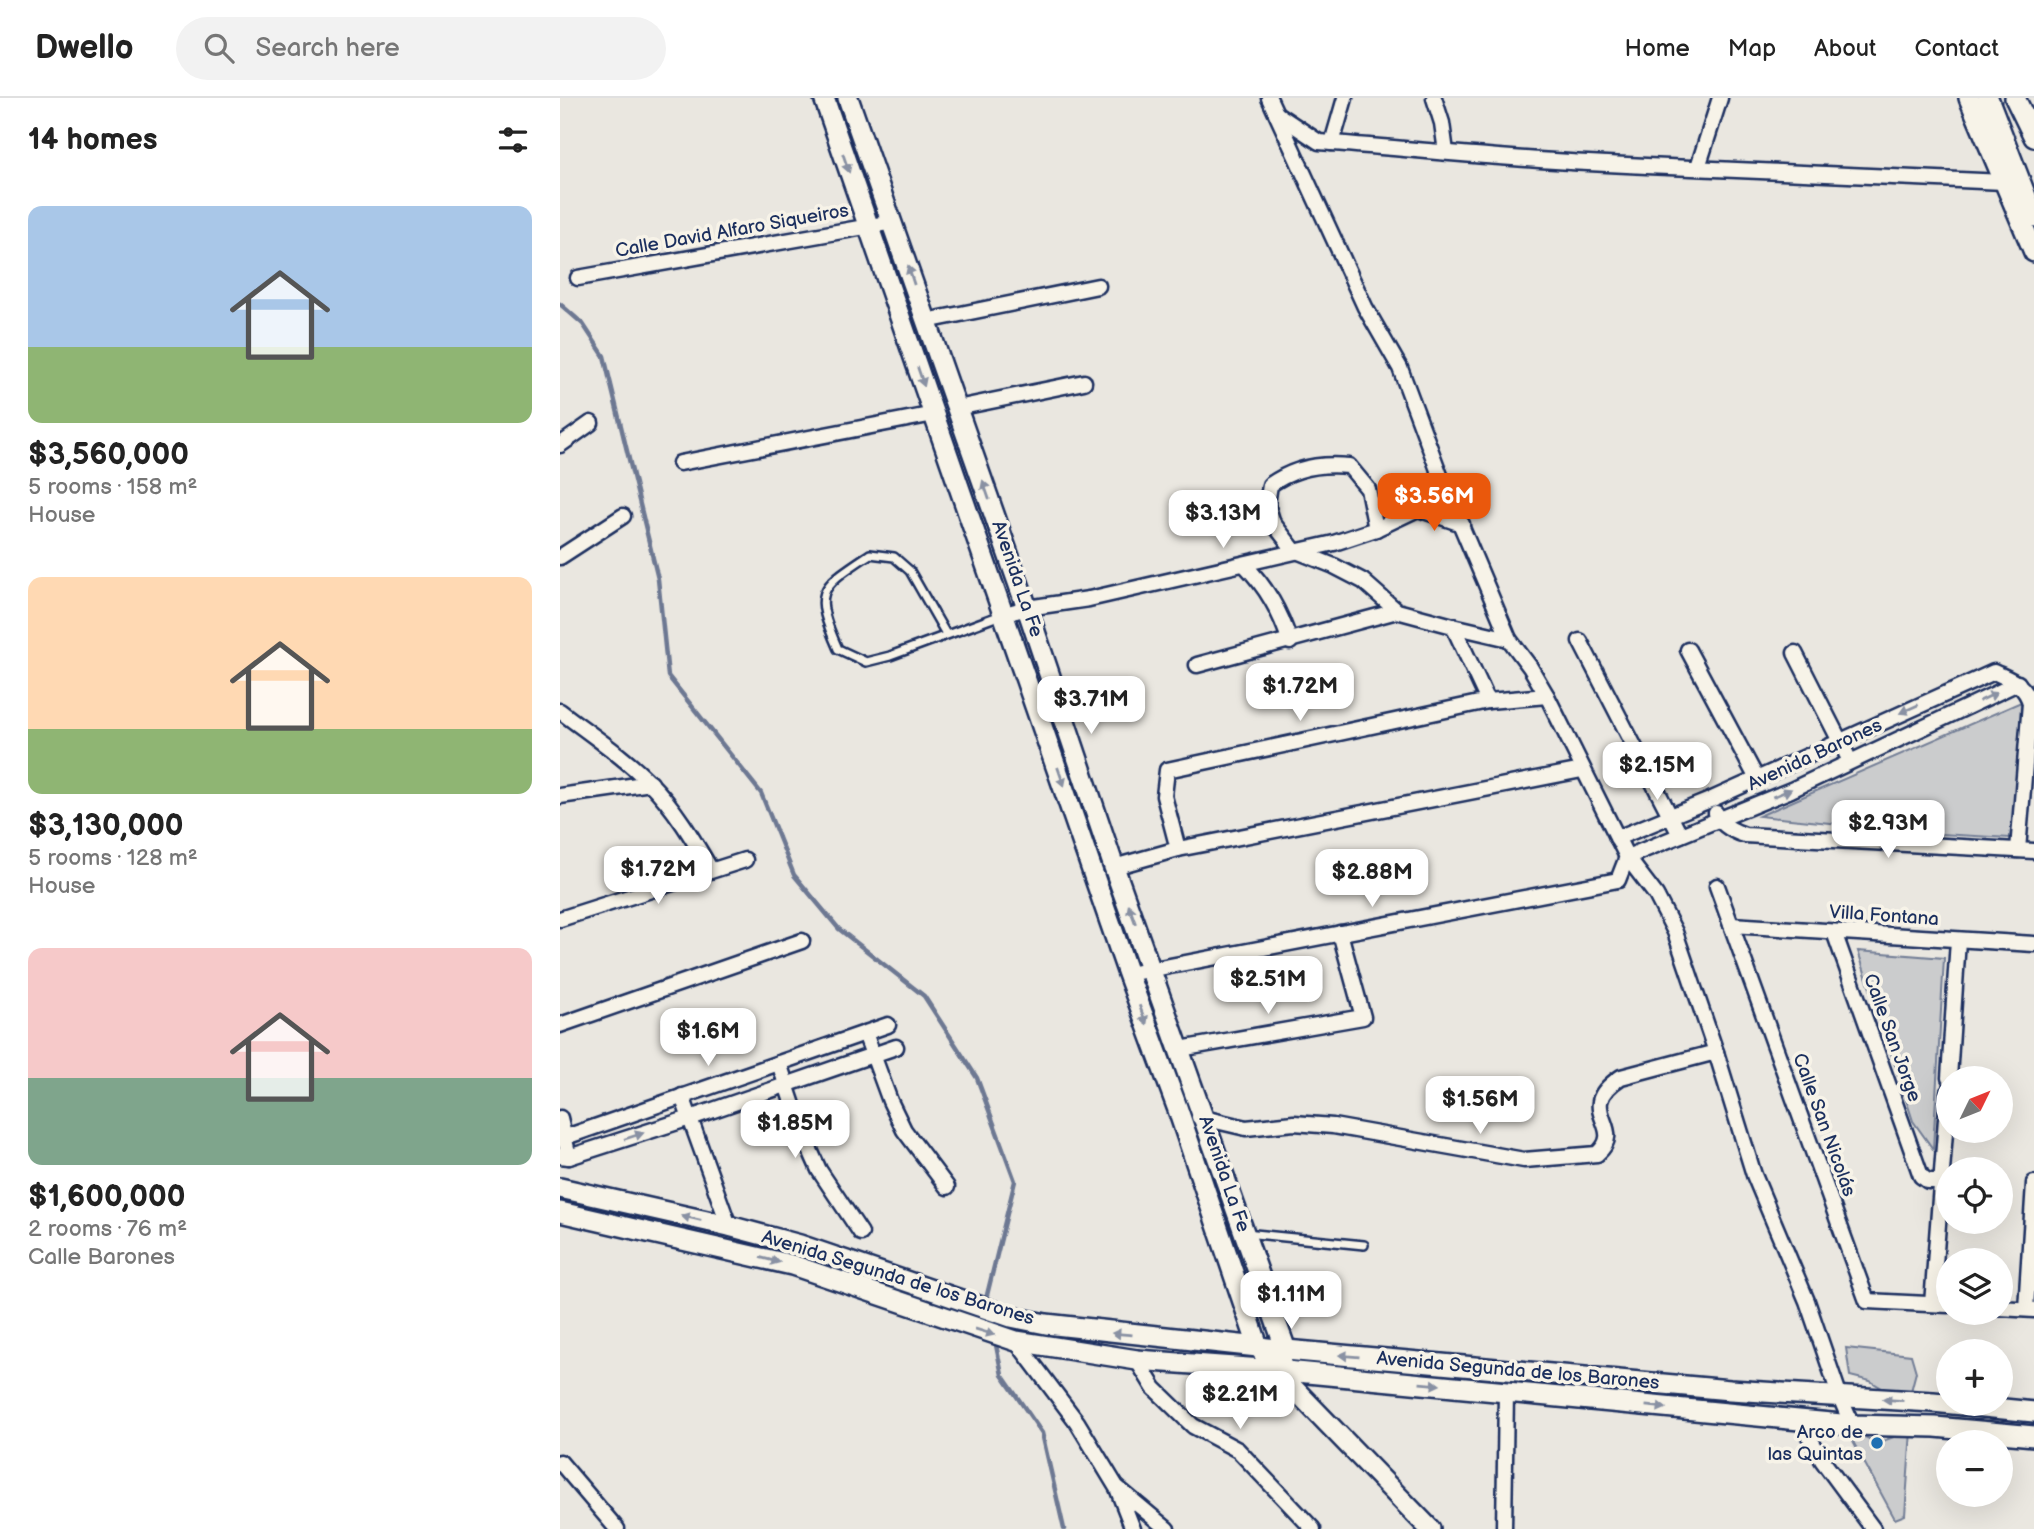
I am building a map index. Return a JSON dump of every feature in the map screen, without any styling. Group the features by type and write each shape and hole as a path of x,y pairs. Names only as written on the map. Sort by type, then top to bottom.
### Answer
{"main road":[{"name":"Avenida La Fe","path":"824,98 1258,1346 1276,1370 1430,1529"},
{"name":"Avenida La Fe","path":"848,98 1027,608 1114,867 1286,1350"},
{"path":"1969,98 2034,252"},
{"path":"1989,98 2034,217"},
{"path":"2015,98 2034,137"},
{"path":"2030,98 2034,108"},
{"name":"Avenida Segunda de los Barones","path":"560,1188 800,1245 1011,1317 1096,1332 1730,1390 1933,1402 2034,1412"},
{"name":"Avenida Segunda de los Barones","path":"560,1212 792,1265 976,1330 1016,1341 1137,1360 1276,1370 1852,1425 1935,1427 2034,1436"},
{"path":"1276,1370 1286,1350"},
{"path":"1933,1402 1935,1427"}],"street":[{"path":"1269,98 1364,307 1400,368 1441,478 1509,639 1547,695 1627,857 1656,895 1675,932 1754,1175 1807,1301 1852,1425"},
{"path":"1332,144 1345,98"},
{"path":"1434,98 1442,123 1446,152"},
{"path":"1698,167 1720,98"},
{"path":"1276,114 1318,142 1332,144 1581,163 2004,182"},
{"name":"Calle David Alfaro Siqueiros","path":"578,278 893,222"},
{"path":"926,321 1098,286"},
{"path":"957,408 1084,382"},
{"path":"680,463 934,414"},
{"path":"560,445 592,423"},
{"path":"1376,529 1368,489 1349,466 1331,464 1286,473 1270,485 1267,504 1273,523 1294,550 1363,581 1397,611 1509,639"},
{"path":"1005,614 1089,599 1334,543 1376,529 1418,509 1441,478"},
{"path":"1418,509 1462,524"},
{"path":"560,556 622,516"},
{"path":"1244,564 1263,584 1281,613 1290,642"},
{"path":"1197,665 1397,611"},
{"path":"1453,626 1488,701"},
{"path":"1580,641 1680,835"},
{"path":"1688,650 1756,777"},
{"path":"1795,653 1850,761"},
{"name":"Avenida Barones","path":"1617,838 1710,800 1994,671 2018,683"},
{"path":"2018,683 2027,692 2029,703 2018,850"},
{"name":"Avenida Barones","path":"1627,857 1791,790 2018,683"},
{"path":"1178,849 1164,796 1167,770 1488,701 1547,695"},
{"path":"560,711 622,757 651,783 686,826 711,870"},
{"path":"1114,867 1178,849 1582,770"},
{"path":"560,796 651,783"},
{"path":"1710,800 1719,819 1732,831 1745,835 2034,851"},
{"path":"1128,974 1618,880 1627,857"},
{"path":"560,919 745,860"},
{"name":"Calle San Nicolás","path":"1717,887 1867,1300 1936,1304"},
{"name":"Villa Fontana","path":"1731,925 2034,944"},
{"name":"Calle San Jorge","path":"1834,932 1921,1176 1928,1181 1936,1181"},
{"path":"1180,1049 1363,1017 1340,933"},
{"path":"1950,1066 1958,940"},
{"path":"560,1025 802,941"},
{"path":"561,1137 888,1025"},
{"path":"865,1033 905,1130 947,1187"},
{"path":"560,1118 564,1156 690,1118 896,1047"},
{"path":"1177,1107 1205,1119 1246,1128 1294,1123 1333,1126 1524,1160 1597,1154 1607,1146 1609,1137 1600,1109 1600,1096 1608,1086 1621,1077 1716,1052"},
{"path":"779,1063 802,1132 819,1170 861,1233"},
{"path":"682,1096 729,1226"},
{"path":"2030,1309 2034,1182"},
{"path":"1932,1304 1938,1234"},
{"path":"1016,1341 1077,1422 1116,1488 1133,1529"},
{"path":"1137,1360 1154,1388 1193,1426 1238,1450 1313,1529"},
{"path":"1504,1529 1506,1392"},
{"path":"1800,1420 1822,1460 1873,1529"},
{"path":"560,1462 617,1529"},
{"path":"1116,1488 1167,1529"}],"lane":[{"path":"946,634 910,572 894,557 870,554 831,580 823,598 823,615 838,649 866,662 890,656 1005,614"},
{"path":"1245,1233 1364,1245"}],"shaded area":[{"path":"2021,702 2019,773 2010,838 1940,834 1759,816"},
{"path":"1858,951 1944,958 1933,1149 1913,1121"},
{"path":"1846,1348 1911,1355 1916,1372 1911,1391 1892,1394 1870,1381 1850,1376"},
{"path":"1845,1427 1877,1443 1911,1431 1905,1515 1895,1519"}],"waterway":[{"path":"560,304 583,324 604,356 658,579 668,676 761,793 794,875 839,929 924,996 977,1078 1015,1181 987,1295"},
{"path":"996,1345 1002,1375 1042,1433 1064,1529"}],"place":[{"name":"Arco de las Quintas","path":"1877,1443"}]}
